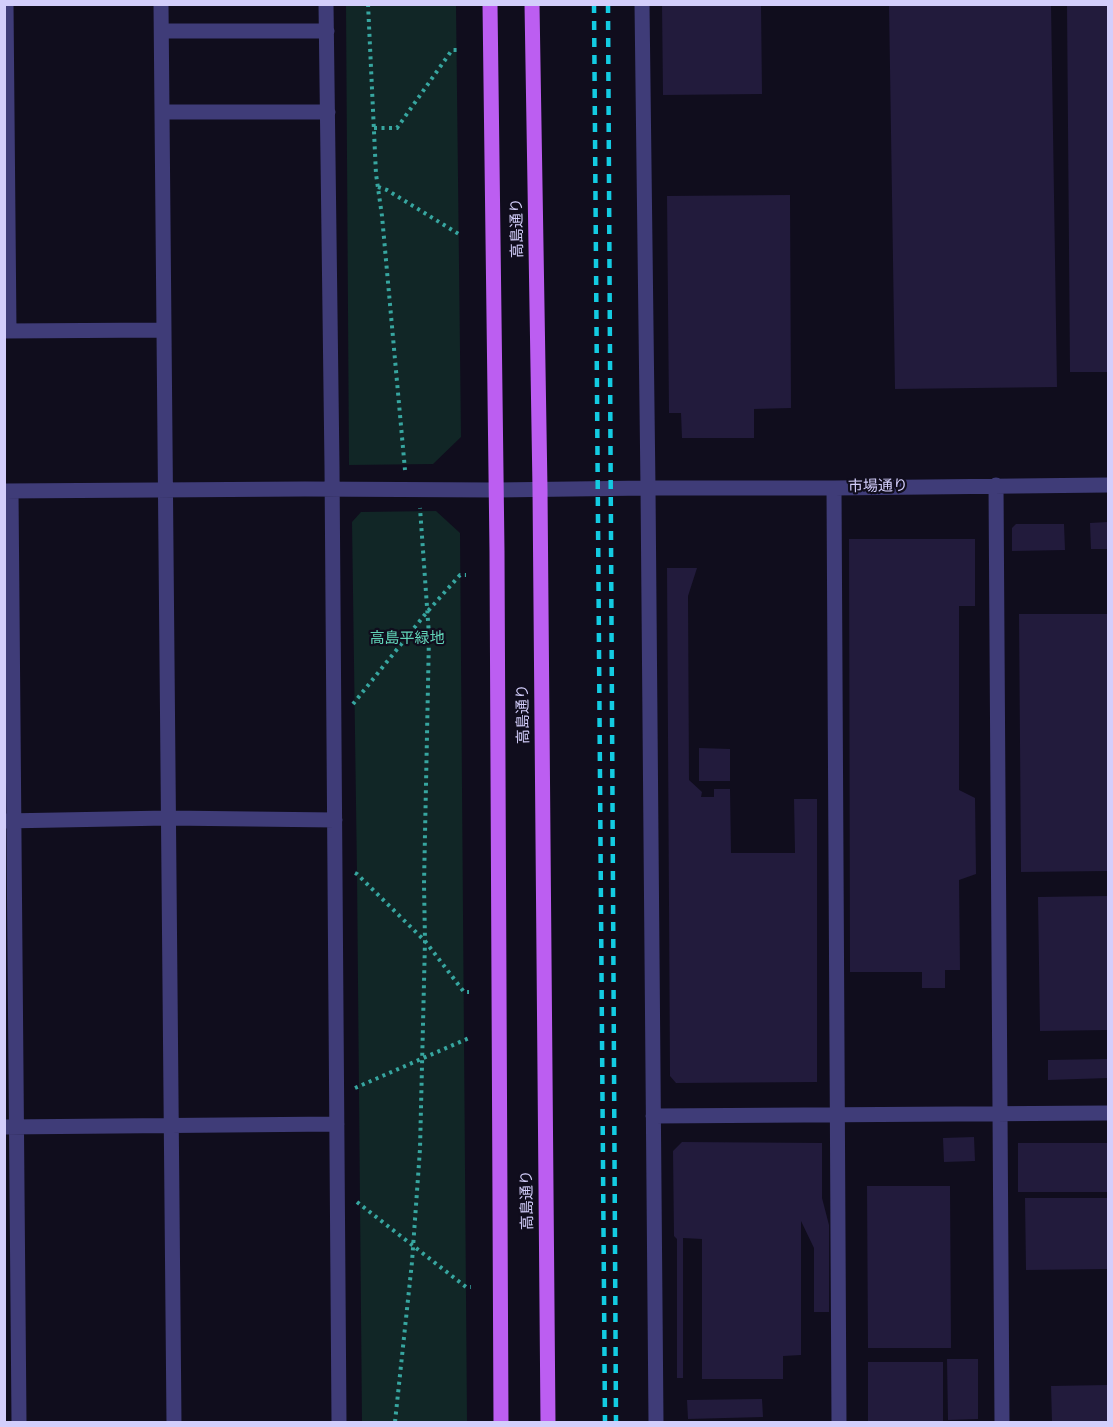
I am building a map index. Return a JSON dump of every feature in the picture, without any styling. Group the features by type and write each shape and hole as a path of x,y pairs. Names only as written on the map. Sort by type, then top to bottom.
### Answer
{"main road":[{"name":"高島通り","path":"490,4 496,490 501,1422"},
{"name":"高島通り","path":"532,4 540,489 548,1422"}],"street":[{"path":"6,4 7,331 164,330"},
{"path":"161,4 174,1422"},
{"path":"326,4 339,1422"},
{"path":"642,4 656,1422"},
{"path":"162,31 327,31"},
{"path":"162,112 328,112"},
{"path":"996,485 1002,1422"},
{"name":"市場通り","path":"8,491 1108,485"},
{"path":"834,488 839,1422"},
{"path":"8,491 10,1127 18,1422"},
{"path":"9,821 168,818 335,820"},
{"path":"653,1116 1108,1113"},
{"path":"10,1127 337,1124"}],"path":[{"path":"368,4 378,187 406,472"},
{"path":"374,128 397,128 452,50 461,50"},
{"path":"378,187 387,190 462,236"},
{"path":"395,1422 413,1246 420,1149 429,635 420,508"},
{"path":"334,720 354,702 460,575 466,575"},
{"path":"357,874 425,941 464,992 469,992"},
{"path":"352,1089 469,1038"},
{"path":"354,1200 466,1287 471,1287"}],"green space":[{"path":"346,5 456,5 461,437 433,464 349,465"},
{"name":"高島平緑地","path":"436,511 460,533 467,1422 362,1422 352,522 361,512"}],"building":[{"path":"662,4 761,4 762,94 663,95"},
{"path":"889,4 1051,4 1057,387 895,389"},
{"path":"1067,5 1108,5 1108,372 1070,372"},
{"path":"790,195 791,408 754,409 754,438 682,438 681,413 669,413 667,196"},
{"path":"1108,522 1108,549 1091,549 1090,523"},
{"path":"1016,524 1064,524 1065,550 1012,551 1012,528"},
{"path":"849,539 975,539 975,606 959,606 959,790 975,798 976,874 959,880 960,970 945,970 945,988 922,988 922,972 850,972"},
{"path":"667,568 697,568 688,596 689,780 702,792 701,797 714,797 714,789 730,789 731,853 795,853 794,799 817,799 817,1082 676,1083 670,1076"},
{"path":"1019,614 1108,614 1108,871 1021,872"},
{"path":"699,748 730,749 730,781 699,781"},
{"path":"1108,896 1108,1030 1040,1031 1038,897"},
{"path":"1108,1059 1108,1078 1048,1080 1048,1060"},
{"path":"974,1137 975,1161 944,1162 943,1138"},
{"path":"682,1142 822,1143 822,1198 829,1225 829,1312 814,1312 814,1248 801,1221 801,1355 783,1356 783,1379 702,1379 702,1239 683,1238 683,1378 677,1378 677,1239 674,1236 673,1151"},
{"path":"1018,1143 1108,1143 1108,1192 1018,1192"},
{"path":"867,1186 950,1186 951,1348 868,1348"},
{"path":"1025,1198 1108,1198 1108,1269 1026,1270"},
{"path":"947,1359 978,1359 978,1419 948,1420"},
{"path":"868,1362 943,1362 943,1422 868,1422"},
{"path":"1108,1385 1108,1422 1052,1422 1051,1386"},
{"path":"762,1399 763,1417 688,1419 687,1400"}],"railway":[{"path":"594,4 605,1422"},
{"path":"608,4 616,1422"}]}
